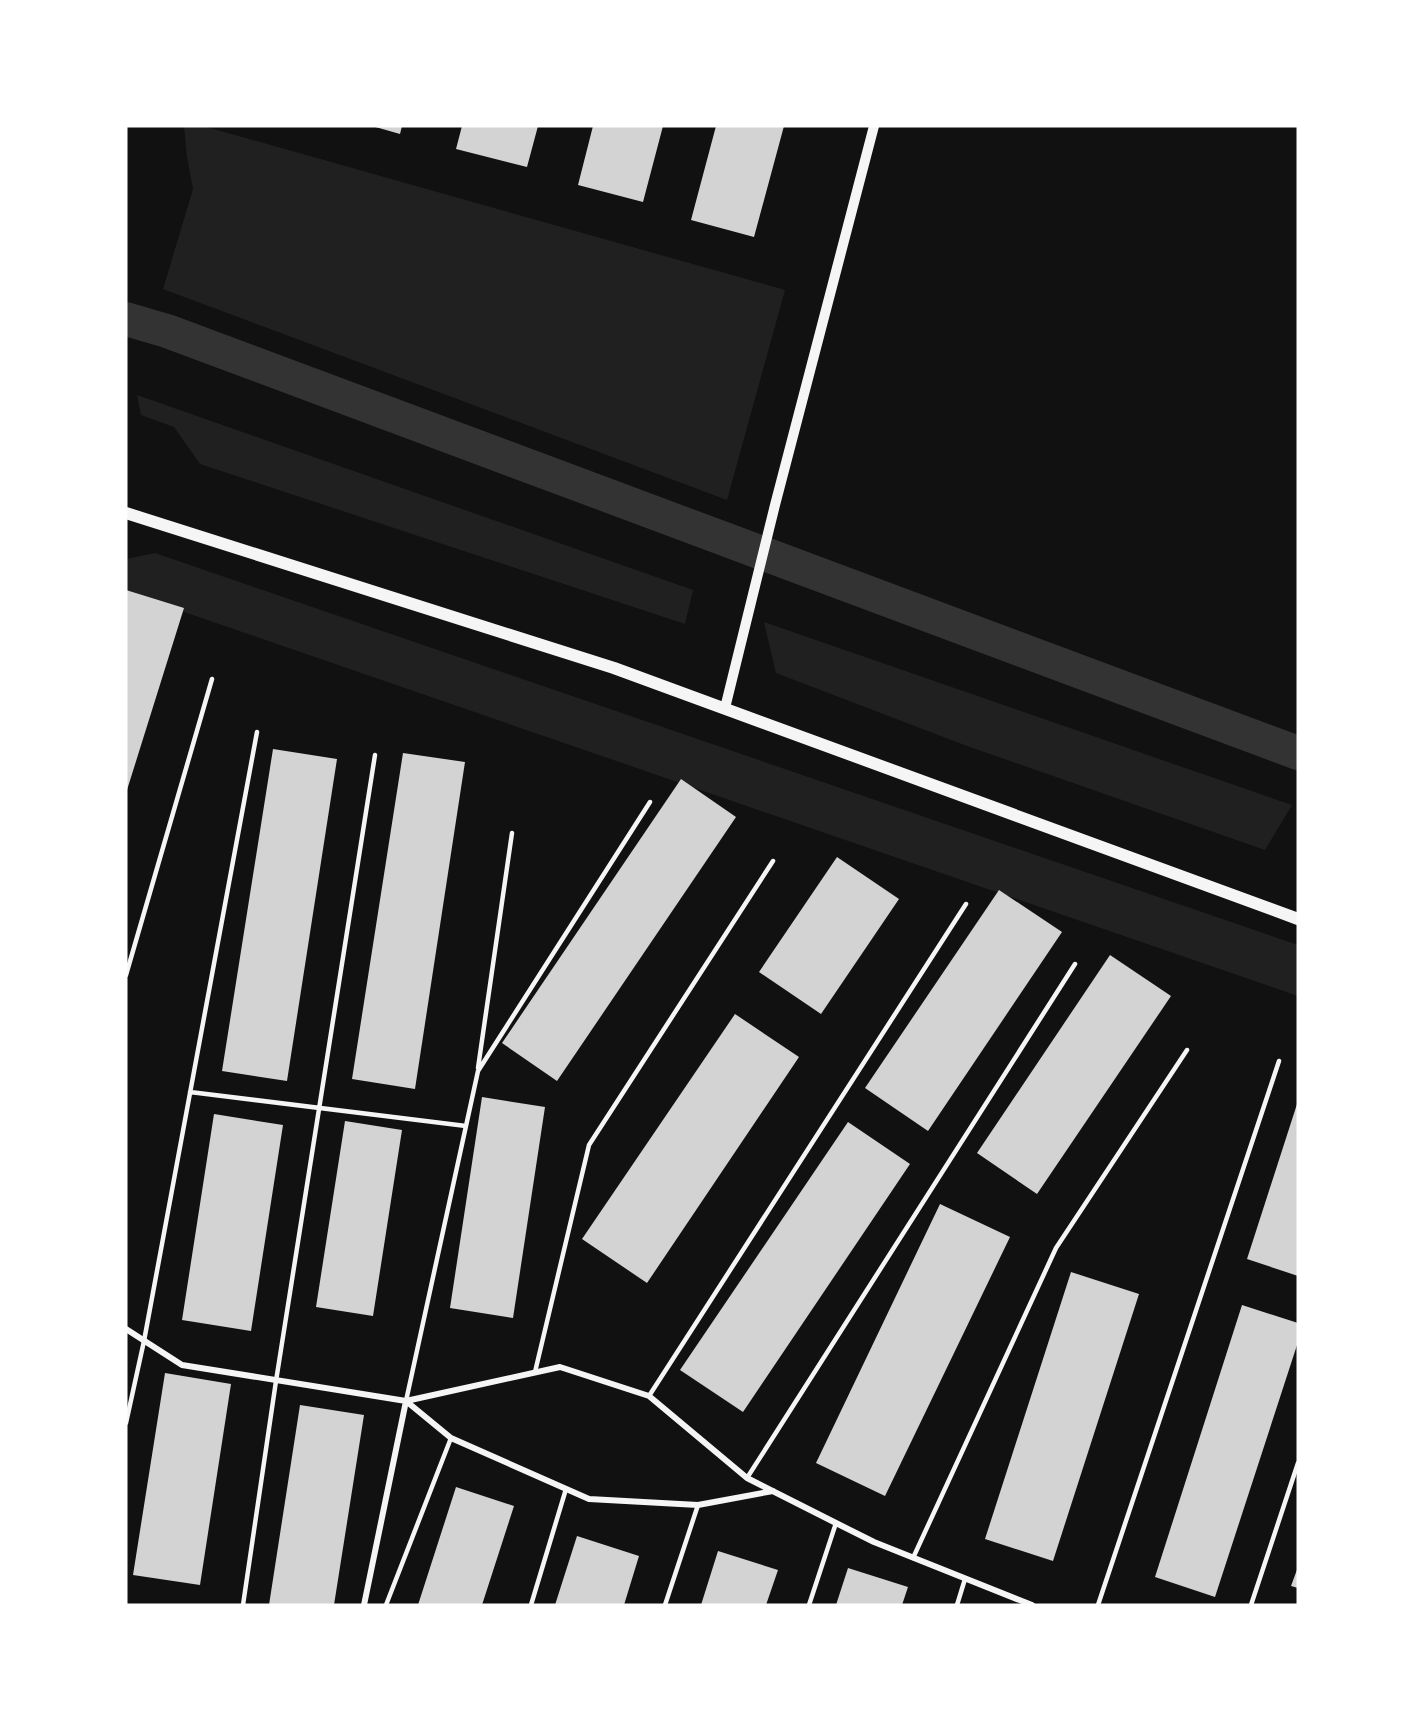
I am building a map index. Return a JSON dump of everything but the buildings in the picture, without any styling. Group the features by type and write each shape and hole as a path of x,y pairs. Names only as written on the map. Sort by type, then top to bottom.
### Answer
{"main road":[{"path":"126,513 614,668 1298,919"}],"street":[{"path":"725,708 874,126"},
{"path":"126,1329 182,1365 406,1401 560,1367 649,1396 747,1478 836,1523 874,1542 1032,1605"},
{"path":"406,1401 451,1438 589,1499 698,1505 774,1491"},
{"path":"364,1605 406,1401"}],"lane":[{"path":"126,975 212,679"},
{"path":"126,1423 144,1341 257,732"},
{"path":"243,1605 375,755"},
{"path":"478,1071 650,802"},
{"path":"406,1401 478,1071 512,833"},
{"path":"535,1372 589,1145 773,861"},
{"path":"649,1396 966,904"},
{"path":"747,1478 1075,964"},
{"path":"913,1558 1056,1248 1187,1050"},
{"path":"1098,1605 1279,1061"},
{"path":"190,1092 466,1126"},
{"path":"386,1605 451,1438"},
{"path":"1251,1605 1298,1463"},
{"path":"531,1605 566,1489"},
{"path":"665,1605 698,1505"},
{"path":"809,1605 836,1523"},
{"path":"957,1605 965,1579"}],"shaded area":[{"path":"184,126 203,126 785,290 727,500 163,289 193,189"},
{"path":"137,395 693,590 685,624 200,464 174,427 141,415"},
{"path":"155,553 1298,945 1298,996 132,594 126,596 126,559"},
{"path":"764,622 1292,805 1265,850 967,746 776,673"}],"waterway":[{"path":"126,319 167,331 1298,753"}]}
